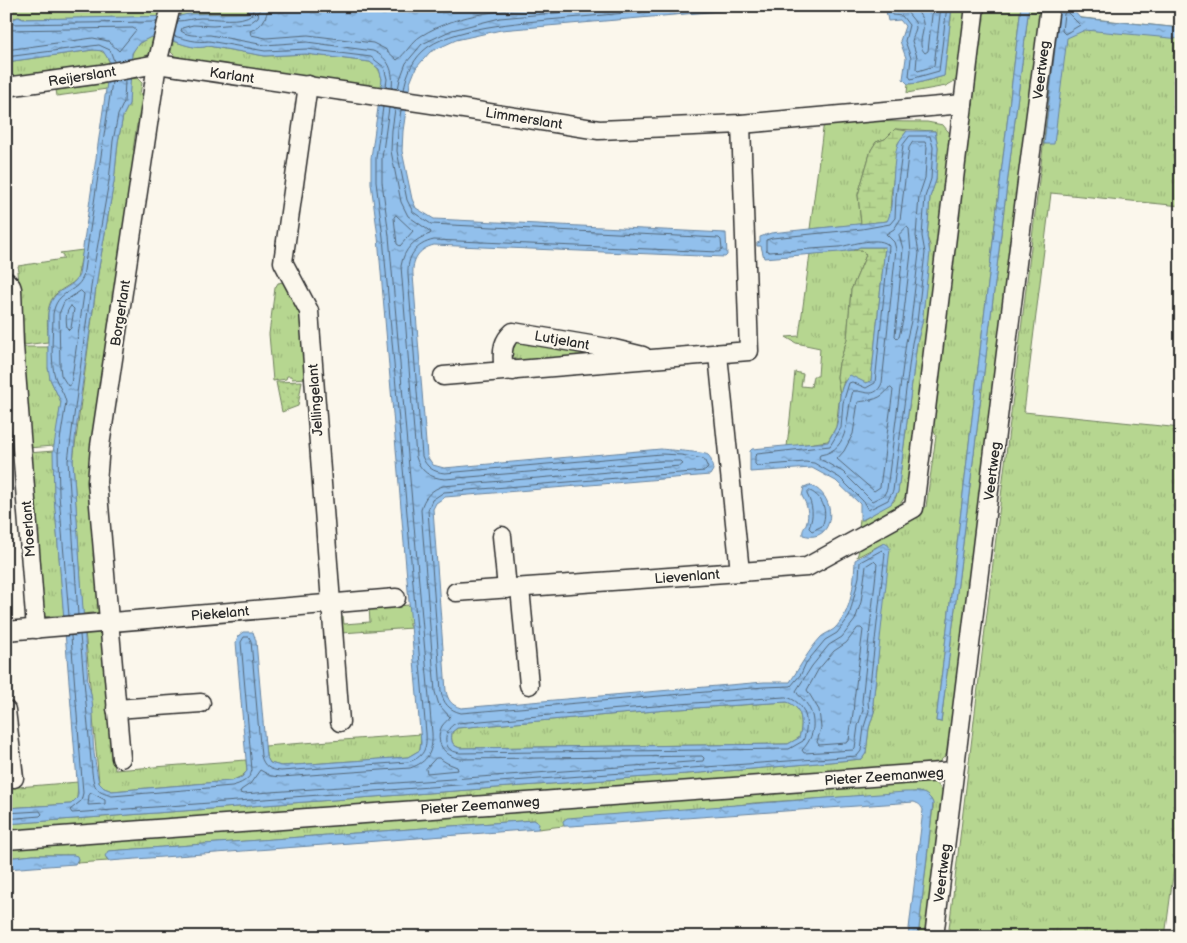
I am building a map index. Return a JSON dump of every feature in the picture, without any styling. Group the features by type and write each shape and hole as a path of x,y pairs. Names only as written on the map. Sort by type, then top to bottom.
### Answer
{"street":[{"path":"740,572 808,567 914,508 975,6"},
{"name":"Veertweg","path":"934,937 1050,6"},
{"name":"Borgerlant","path":"105,623 97,482 100,446 159,56 171,8"},
{"name":"Reijerslant","path":"6,87 101,74 136,67 159,56"},
{"name":"Karlant","path":"159,56 308,85"},
{"name":"Limmerslant","path":"308,85 599,130 741,124 963,104"},
{"name":"Jellingelant","path":"308,85 283,262 309,311 340,722"},
{"name":"Lutjelant","path":"443,376 750,351 744,246 741,124"},
{"name":"Moerlant","path":"6,281 12,289 16,366 43,628"},
{"name":"Lutjelant","path":"513,371 503,363 502,352 505,339 513,332 614,349 658,359"},
{"name":"Lievenlant","path":"456,592 740,572 718,354"},
{"path":"502,536 514,589 529,685"},
{"path":"331,604 396,598"},
{"name":"Piekelant","path":"6,631 331,604"},
{"path":"105,623 121,758"},
{"path":"116,709 201,703"},
{"path":"6,710 14,778"},
{"name":"Pieter Zeemanweg","path":"6,840 954,771"}],"green space":[{"path":"6,6 163,6 161,17 23,19 20,17 6,19"},
{"path":"182,6 249,6 248,12 245,13 204,13 180,16"},
{"path":"952,6 967,6 958,79 946,86 907,93 908,84 944,76"},
{"path":"982,6 1021,6 936,721 941,722 1029,6 1041,6 950,747 940,761 935,765 6,836 6,824 741,770 862,759 866,753 869,728 875,709 873,703 877,668 884,543 857,557 860,547 926,507 936,436 931,424"},
{"path":"1060,6 1074,6 1073,17 1181,28 1181,206 1051,193 1024,412 1181,428 1181,815 1165,937 948,937"},
{"path":"151,37 155,38 148,55 131,61 137,46"},
{"path":"173,41 195,47 208,46 265,56 306,54 370,62 379,69 382,79 381,90 180,61 180,57 175,56 171,52"},
{"path":"99,50 106,54 110,64 6,79 6,62"},
{"path":"137,78 142,83 140,94 144,94 140,124 137,124 133,150 136,150 97,552 93,553 96,580 99,580 101,612 83,614 73,461 98,273 114,182 118,142 123,116 129,104 130,79"},
{"path":"107,83 107,89 57,96 56,90"},
{"path":"824,121 927,122 943,125 952,136 910,488 896,508 865,528 859,528 860,519 863,520 894,501 898,492 917,343 922,323 930,245 927,237 930,197 936,180 938,147 935,131 895,129 885,139 876,142 871,150 858,195 861,224 810,229"},
{"path":"895,129 907,131 898,143 890,217 887,221 861,224 858,195 871,150 876,142 885,139"},
{"path":"860,247 885,247 871,381 866,383 844,381 840,394 837,377 839,363 847,340 851,290 866,255 862,250 853,250"},
{"path":"83,250 77,279 57,293 50,303 48,309 48,342 24,345 24,333 21,333 18,266 63,259 63,255 60,253"},
{"path":"862,250 866,255 851,290 847,340 839,363 837,377 840,394 836,427 828,441 787,447 795,372 803,374 801,386 811,387 813,376 818,376 820,348 796,343 786,337 799,336 810,254"},
{"path":"285,282 301,315 306,378 292,379 291,376 287,376 286,379 273,381 269,334 275,288 278,283"},
{"path":"519,340 608,354 518,362 511,354 512,345"},
{"path":"21,347 48,347 50,379 61,402 55,446 27,448"},
{"path":"302,381 298,406 282,412 276,382"},
{"path":"54,451 54,496 64,615 41,617 28,453"},
{"path":"410,605 412,622 409,623 409,626 412,626 412,628 342,633 339,616 343,616 344,624 370,622 369,608"},
{"path":"103,629 115,770 246,760 247,771 242,776 231,781 112,791 104,788 99,783 85,631"},
{"path":"787,702 792,704 799,712 801,722 799,738 788,744 460,748 453,744 452,740 452,732 457,728 679,709"},
{"path":"421,734 420,750 408,757 281,766 270,763 266,756 265,746"},
{"path":"932,781 944,792 928,937 918,937 933,806 930,798 918,792 754,803 538,829 539,823 534,820 109,851 106,858 109,861 77,863 78,859 74,855 33,855 6,858 6,847"},
{"path":"78,782 77,798 71,804 6,808 6,788"}],"water":[{"path":"249,6 778,6 501,30 456,40 430,52 416,68 410,83 402,151 412,199 416,208 434,219 726,233 727,255 725,257 434,245 424,249 417,256 413,275 427,456 433,465 444,468 661,449 708,455 713,470 710,475 445,497 436,503 433,509 446,691 450,702 461,708 764,682 790,682 816,642 834,629 845,614 853,587 855,560 884,543 890,548 873,703 874,712 869,728 866,753 862,759 741,770 6,824 6,808 71,804 77,798 78,793 54,496 53,452 61,402 50,379 48,367 48,313 50,304 58,293 71,285 79,275 110,62 103,51 93,50 6,62 6,19 18,17 23,19 180,16 188,14 248,12","holes":["151,37 170,40 192,47 208,46 265,56 306,54 370,62 379,69 382,79 371,158 371,183 378,237 421,743 420,750 408,757 281,766 270,763 266,756 256,641 253,632 243,632 238,636 236,642 247,771 242,777 231,781 112,791 104,788 99,783 94,747 92,702 88,683 73,461 98,273 114,182 118,142 123,116 129,104 132,53 139,43","787,702 792,704 799,712 801,722 799,738 788,744 460,748 455,746 452,740 452,732 457,728 679,709"]},
{"path":"885,6 952,6 944,76 908,84 903,79 906,58 900,41 905,26 900,20 888,21"},
{"path":"1021,6 1029,6 941,722 936,721"},
{"path":"1060,6 1074,6 1074,11 1080,18 1181,28 1181,39 1085,30 1067,38 1054,144 1044,144"},
{"path":"907,131 935,131 938,147 936,180 930,197 927,237 930,253 922,323 917,343 898,492 891,504 862,520 860,519 860,504 836,481 812,468 750,472 750,451 752,449 828,442 838,420 842,387 845,381 850,375 866,383 871,381 885,247 860,247 840,252 764,258 761,246 757,246 757,243 760,242 760,237 771,233 887,221 891,207 896,151 899,142"},
{"path":"809,485 819,490 825,498 829,507 830,517 822,533 814,536 803,535 808,513 802,496 804,487"},
{"path":"905,792 925,794 933,803 918,937 908,937 923,810 920,805 914,802 571,826 564,826 563,821 567,818"},
{"path":"534,820 539,823 538,829 109,861 105,856 108,851"},
{"path":"33,855 74,855 78,859 75,864 6,869 6,858"}]}
